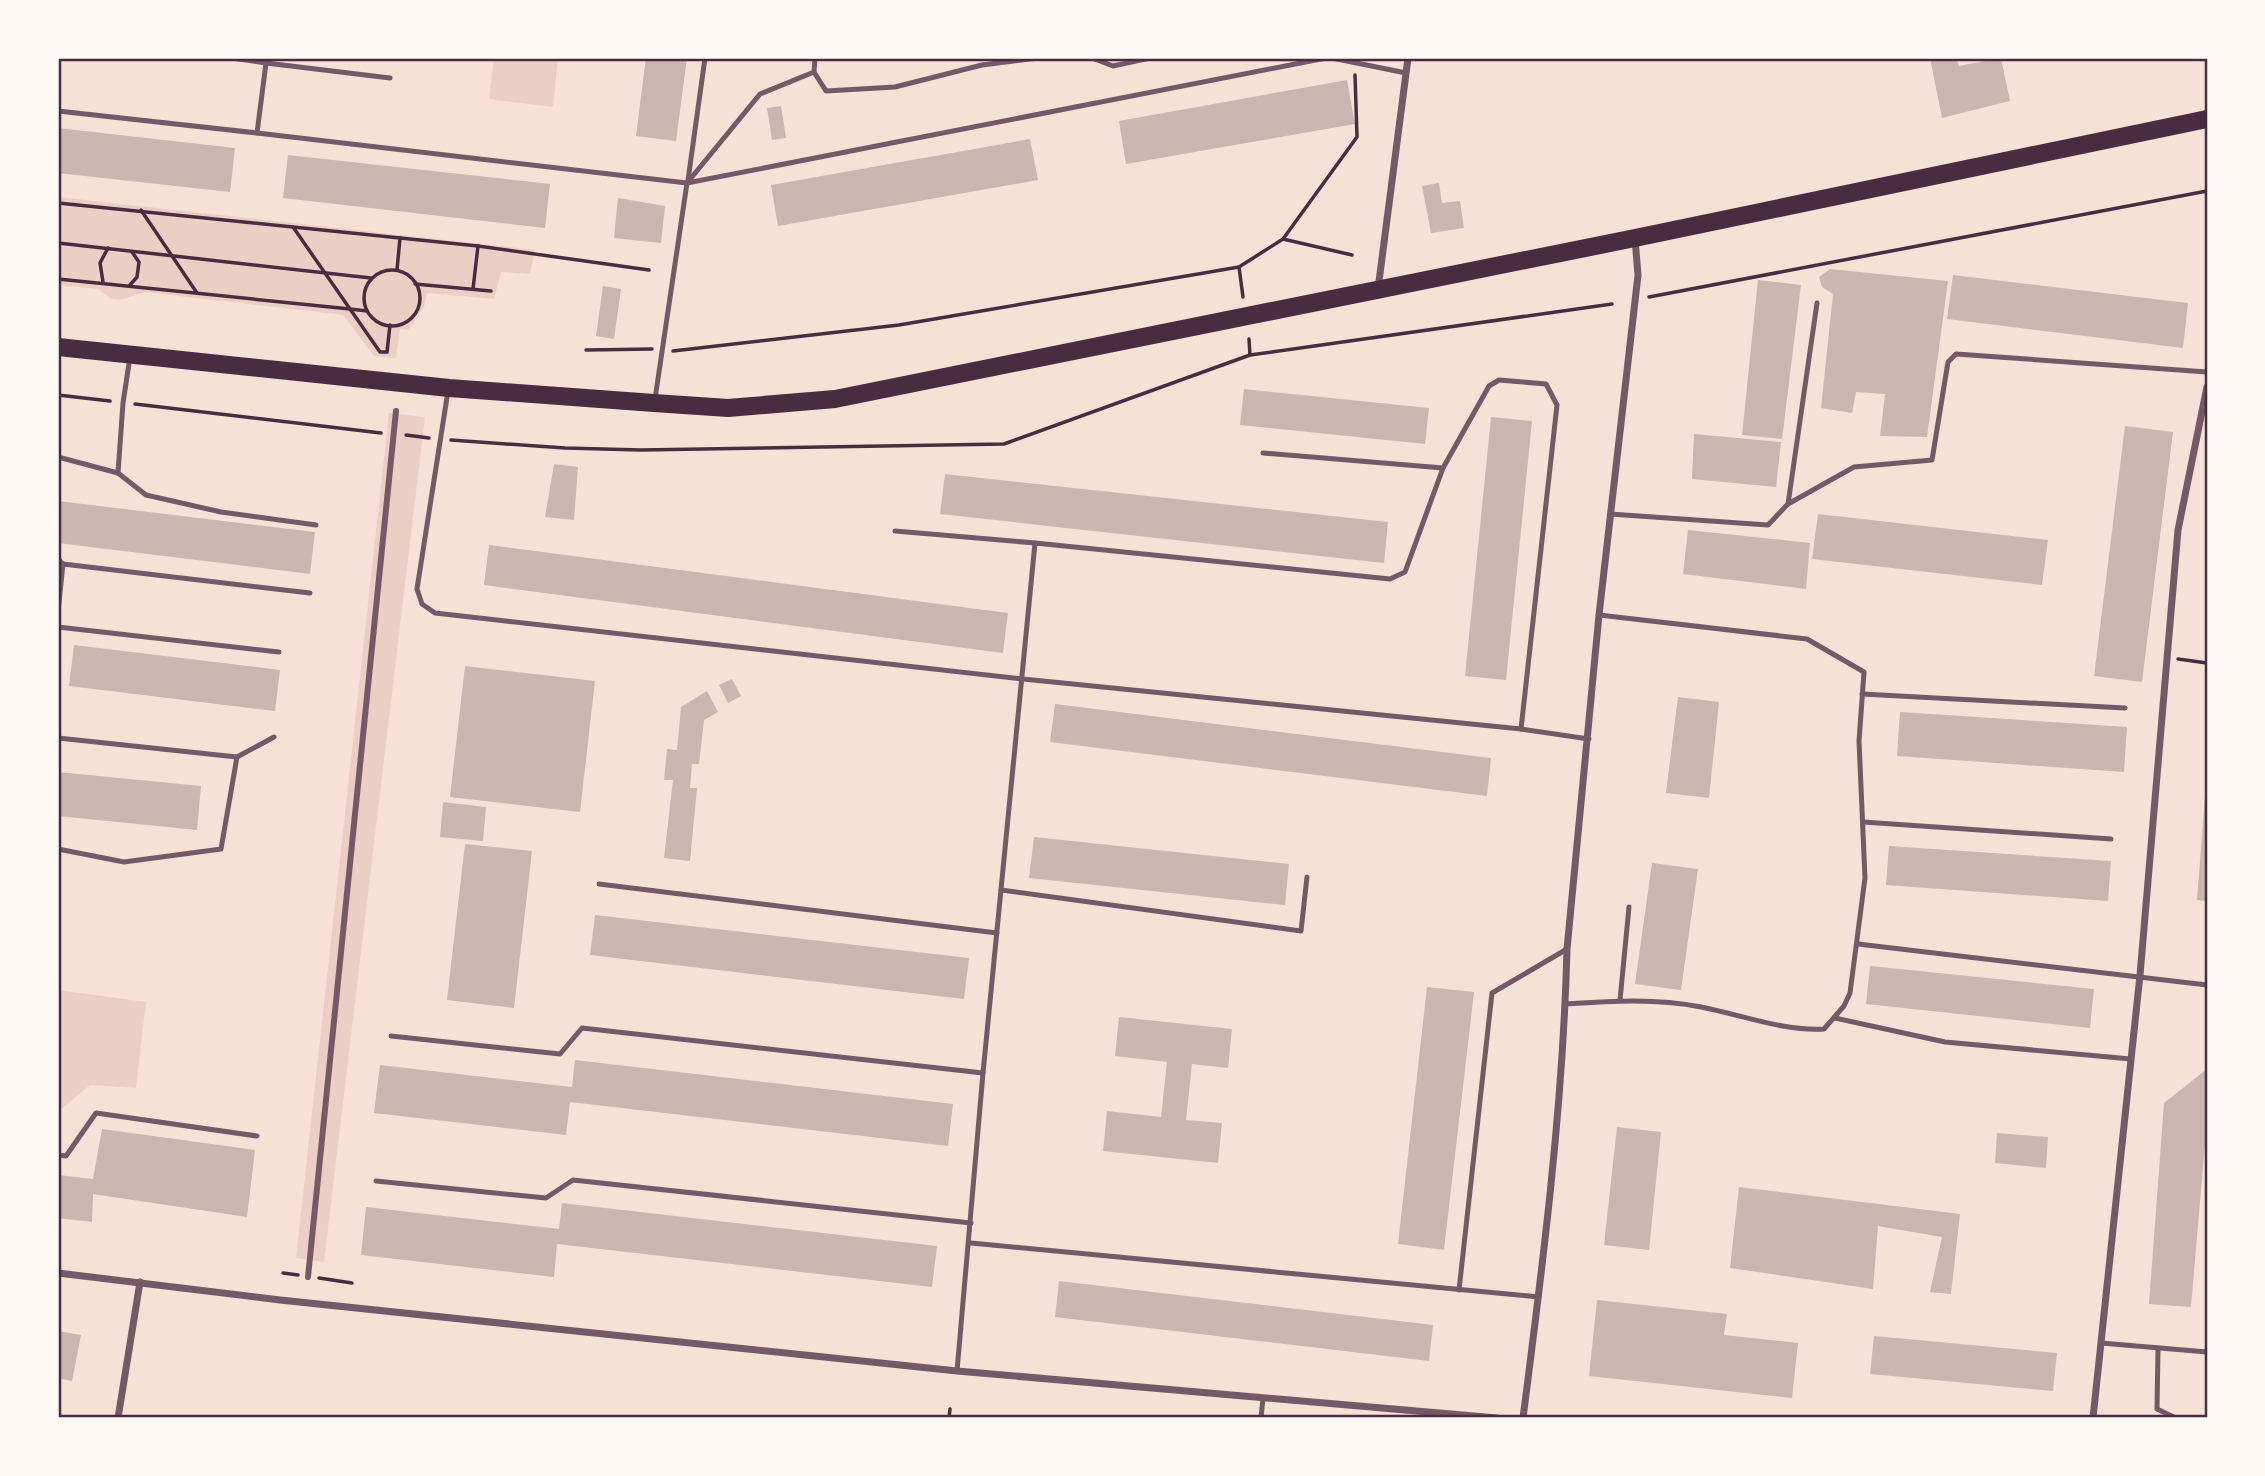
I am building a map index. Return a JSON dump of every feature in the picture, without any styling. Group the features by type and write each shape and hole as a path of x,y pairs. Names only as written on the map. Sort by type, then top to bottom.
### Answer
{"main road":[{"path":"58,347 449,388 728,408 835,399 1635,238 2207,118"}],"street":[{"path":"1378,290 1408,58"},
{"path":"1522,1418 1539,1297 1565,1004 1567,949 1599,615 1638,275 1635,238"},
{"path":"2093,1418 2140,975 2178,530 2207,387"},
{"path":"308,1277 396,411"},
{"path":"58,1273 280,1300 957,1371 1497,1418"},
{"path":"118,1418 140,1282"}],"lane":[{"path":"232,58 390,78"},
{"path":"654,403 705,58"},
{"path":"815,58 814,72 826,91 895,87 982,65 1038,58"},
{"path":"1091,58 1113,66 1150,58"},
{"path":"58,111 687,183 1325,58"},
{"path":"1332,58 1406,73"},
{"path":"257,132 266,63"},
{"path":"687,183 760,94 814,72"},
{"path":"1788,504 1817,303"},
{"path":"118,473 123,402 131,354"},
{"path":"1610,514 1768,525 1788,504 1854,467 1932,460 1948,362 1956,354 2207,372"},
{"path":"895,531 1390,579 1405,572 1443,468 1489,386 1499,380 1546,384 1557,405 1521,729"},
{"path":"449,388 417,589 422,604 435,613 1023,679 1521,729 1589,739"},
{"path":"1263,453 1443,468"},
{"path":"58,457 118,473 146,495 221,512 316,525"},
{"path":"957,1371 1035,543"},
{"path":"58,612 60,562 310,593"},
{"path":"1565,1004 1620,1000 1700,1006 1808,1030 1824,1029 1835,1018 1850,993 1865,878 1860,741 1864,672 1807,639 1599,615"},
{"path":"58,627 279,652"},
{"path":"1862,694 2125,708"},
{"path":"58,738 237,757 274,737"},
{"path":"58,849 124,862 221,849 237,757"},
{"path":"1863,822 2111,839"},
{"path":"1001,890 1301,931 1307,877"},
{"path":"599,884 997,933"},
{"path":"1620,1000 1629,907"},
{"path":"1858,944 2140,975 2207,985"},
{"path":"1459,1290 1492,993 1567,949"},
{"path":"1835,1018 1945,1042 2131,1059"},
{"path":"391,1036 560,1054 582,1028 983,1073"},
{"path":"58,1155 66,1156 96,1113 257,1136"},
{"path":"376,1181 546,1198 573,1180 971,1223"},
{"path":"971,1243 1539,1297"},
{"path":"2101,1343 2207,1352"},
{"path":"2158,1348 2157,1409 2176,1418"},
{"path":"1261,1418 1263,1398"}],"path":[{"path":"586,350 662,348 678,352 899,325 1239,267 1283,239 1357,137 1355,62"},
{"path":"1648,297 2207,191"},
{"path":"58,203 478,246 649,270"},
{"path":"141,210 197,293"},
{"path":"292,226 380,352 387,352 390,325"},
{"path":"397,270 400,238"},
{"path":"1283,239 1352,255"},
{"path":"58,243 371,278 383,271 397,270 415,284 420,292 418,310 404,323 390,325 377,321 367,311 364,296 371,278"},
{"path":"472,290 478,246"},
{"path":"103,283 100,263 108,248"},
{"path":"130,286 137,277 139,262 131,251"},
{"path":"1239,267 1243,297"},
{"path":"58,279 367,311"},
{"path":"415,284 491,292"},
{"path":"1249,339 1250,355"},
{"path":"2167,658 2207,663"},
{"path":"949,1418 950,1409"}],"shaded area":[{"path":"494,58 558,58 553,107 489,99"},
{"path":"58,197 535,250 530,274 501,272 494,299 427,293 424,307 408,330 400,329 396,358 374,356 343,315 145,292 120,300 112,299 98,289 58,285"},
{"path":"389,413 425,417 324,1262 296,1258"},
{"path":"58,990 146,1002 136,1088 90,1085 58,1112"}],"building":[{"path":"646,58 687,58 676,141 636,136"},
{"path":"1930,58 1956,58 1959,66 2001,58 2010,101 1942,118"},
{"path":"1347,80 1355,124 1126,164 1119,121"},
{"path":"781,106 786,138 772,140 767,108"},
{"path":"58,128 235,148 230,192 58,173"},
{"path":"1030,139 1038,180 778,226 771,185"},
{"path":"288,155 550,184 545,228 283,198"},
{"path":"1439,183 1442,203 1460,201 1464,228 1431,233 1422,186"},
{"path":"618,198 665,206 661,243 614,238"},
{"path":"1830,269 1948,281 1927,437 1880,436 1885,394 1856,392 1852,413 1821,408 1833,294 1822,287 1819,277"},
{"path":"1953,275 2188,303 2183,348 1947,319"},
{"path":"1758,280 1801,285 1782,439 1742,435"},
{"path":"603,286 621,289 614,339 596,336"},
{"path":"1244,389 1429,408 1425,444 1240,425"},
{"path":"1491,417 1532,421 1506,680 1465,676"},
{"path":"2125,426 2173,432 2142,682 2094,676"},
{"path":"1694,434 1781,442 1776,487 1692,479"},
{"path":"554,464 578,467 574,520 545,517"},
{"path":"945,474 1388,522 1384,563 940,514"},
{"path":"58,501 315,532 310,574 58,543"},
{"path":"1818,514 2048,540 2042,585 1812,559"},
{"path":"1688,530 1810,543 1806,589 1683,574"},
{"path":"489,545 1008,613 1003,653 484,585"},
{"path":"74,645 280,670 275,711 69,686"},
{"path":"465,666 595,681 580,812 450,797"},
{"path":"732,679 741,696 728,703 719,685"},
{"path":"707,691 718,712 704,720 699,764 692,764 690,788 697,788 690,861 664,858 673,780 664,780 667,749 677,750 681,707"},
{"path":"1678,697 1719,702 1709,798 1666,793"},
{"path":"1055,704 1491,758 1487,796 1050,742"},
{"path":"1900,712 2127,727 2124,772 1897,756"},
{"path":"58,772 201,786 197,830 58,816"},
{"path":"2207,795 2207,901 2197,900"},
{"path":"443,802 486,807 483,841 440,837"},
{"path":"1034,837 1289,864 1285,905 1029,878"},
{"path":"465,844 532,851 514,1008 447,1000"},
{"path":"1889,846 2111,861 2108,901 1886,885"},
{"path":"1652,863 1698,869 1681,990 1635,984"},
{"path":"595,915 969,958 964,999 590,955"},
{"path":"1870,966 2094,989 2090,1028 1866,1004"},
{"path":"1427,987 1474,992 1444,1250 1398,1244"},
{"path":"1119,1017 1232,1029 1228,1068 1192,1064 1186,1120 1222,1123 1218,1163 1103,1151 1107,1111 1161,1117 1167,1062 1115,1056"},
{"path":"575,1060 953,1104 948,1146 570,1102 566,1135 374,1113 380,1065 572,1087"},
{"path":"2207,1069 2207,1120 2191,1307 2149,1304 2164,1103"},
{"path":"1617,1127 1661,1132 1649,1250 1604,1245"},
{"path":"102,1129 255,1150 247,1217 93,1194 92,1222 58,1218 58,1175 93,1179"},
{"path":"1997,1133 2048,1137 2046,1168 1995,1163"},
{"path":"1739,1187 1960,1214 1951,1294 1930,1292 1942,1237 1878,1226 1873,1289 1730,1268"},
{"path":"562,1203 937,1246 932,1287 557,1244 554,1277 361,1255 366,1207 559,1229"},
{"path":"1059,1281 1433,1325 1429,1361 1055,1317"},
{"path":"1597,1300 1727,1314 1724,1335 1798,1343 1792,1398 1589,1376"},
{"path":"58,1331 81,1335 72,1381 58,1378"},
{"path":"1874,1336 2057,1353 2053,1391 1870,1374"}]}
